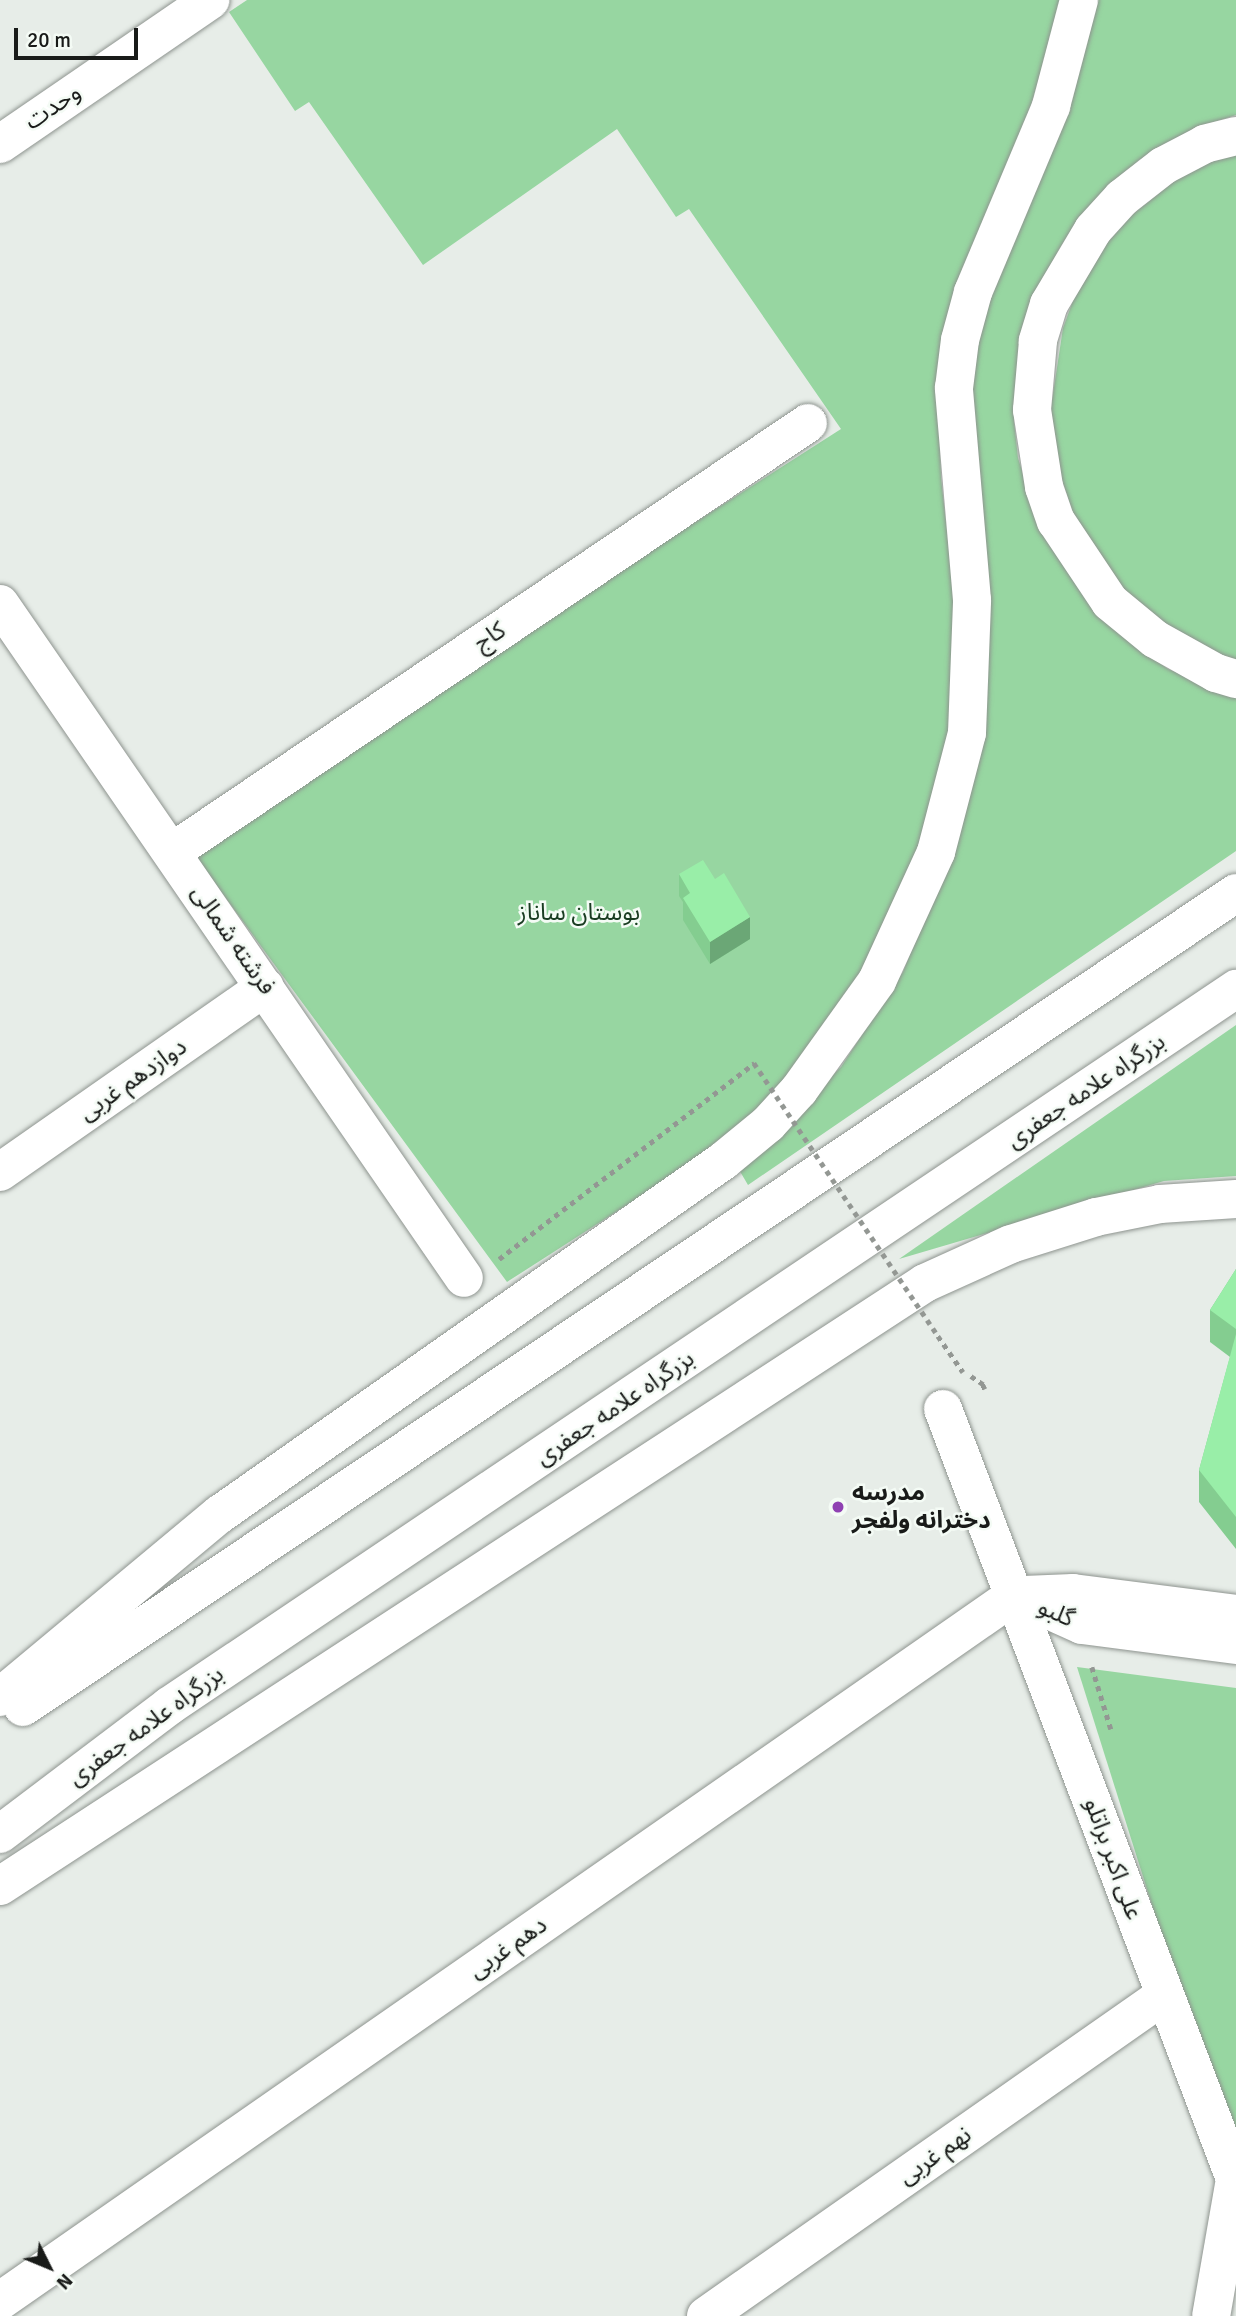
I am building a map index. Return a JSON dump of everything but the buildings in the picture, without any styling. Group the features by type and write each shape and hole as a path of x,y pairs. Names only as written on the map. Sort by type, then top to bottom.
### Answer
{"main road":[{"name":"وحدت","path":"0,144 210,0"},
{"path":"0,1698 220,1514 723,1161 768,1124 799,1090 877,981 936,852 967,733 972,600 954,402 960,340 973,292 1051,106 1079,0"},
{"path":"1236,136 1205,144 1163,166 1122,198 1093,230 1049,304 1038,341 1032,410 1044,487 1056,521 1110,602 1155,639 1216,673 1236,679"},
{"name":"کاج","path":"172,852 808,423"},
{"name":"فرشته شمالی","path":"0,604 265,987 479,1270"},
{"path":"0,1722 1236,893"},
{"name":"دوازدهم غربی","path":"0,1172 265,987"},
{"name":"بزرگراه علامه جعفری","path":"0,1835 169,1706 1236,989"},
{"path":"0,1886 925,1283 1011,1244 1096,1217 1160,1203 1236,1199"},
{"name":"علی اکبر براتلو","path":"943,1409 1015,1595 1163,1996 1235,2179 1211,2316"},
{"name":"گلبو","path":"1015,1595 1073,1593 1236,1614"},
{"name":"گلبو","path":"1015,1595 1082,1625 1236,1645"},
{"name":"دهم غربی","path":"0,2301 1015,1595"},
{"name":"نهم غربی","path":"706,2316 1163,1996"}],"path":[{"path":"479,1270 754,1063 959,1369"},
{"path":"1104,1667 1091,1665 1112,1731"}],"green space":[{"name":"بوستان ساناز","path":"247,0 1064,0 938,399 941,478 956,611 953,708 928,833 861,977 764,1107 675,1174 507,1282 192,852 464,670 841,429 689,209 676,217 617,129 423,265 309,102 295,111 229,12"},
{"path":"1096,0 1236,0 1236,115 1205,125 1139,160 1072,228 1037,293 1014,421 1018,458 1039,524 1129,642 1168,669 1236,696 1236,851 748,1185 738,1168 841,1067 903,972 964,818 980,753 971,437 975,333"},
{"path":"1236,150 1236,662 1163,627 1122,588 1073,515 1057,463 1051,407 1063,328 1078,287 1100,251 1132,215 1173,182 1214,157"},
{"path":"1236,1025 1236,1176 1164,1181 899,1259"},
{"path":"1077,1667 1236,1688 1236,2172"}],"place":[{"name":"مدرسه دخترانه ولفجر","path":"838,1507"}]}
